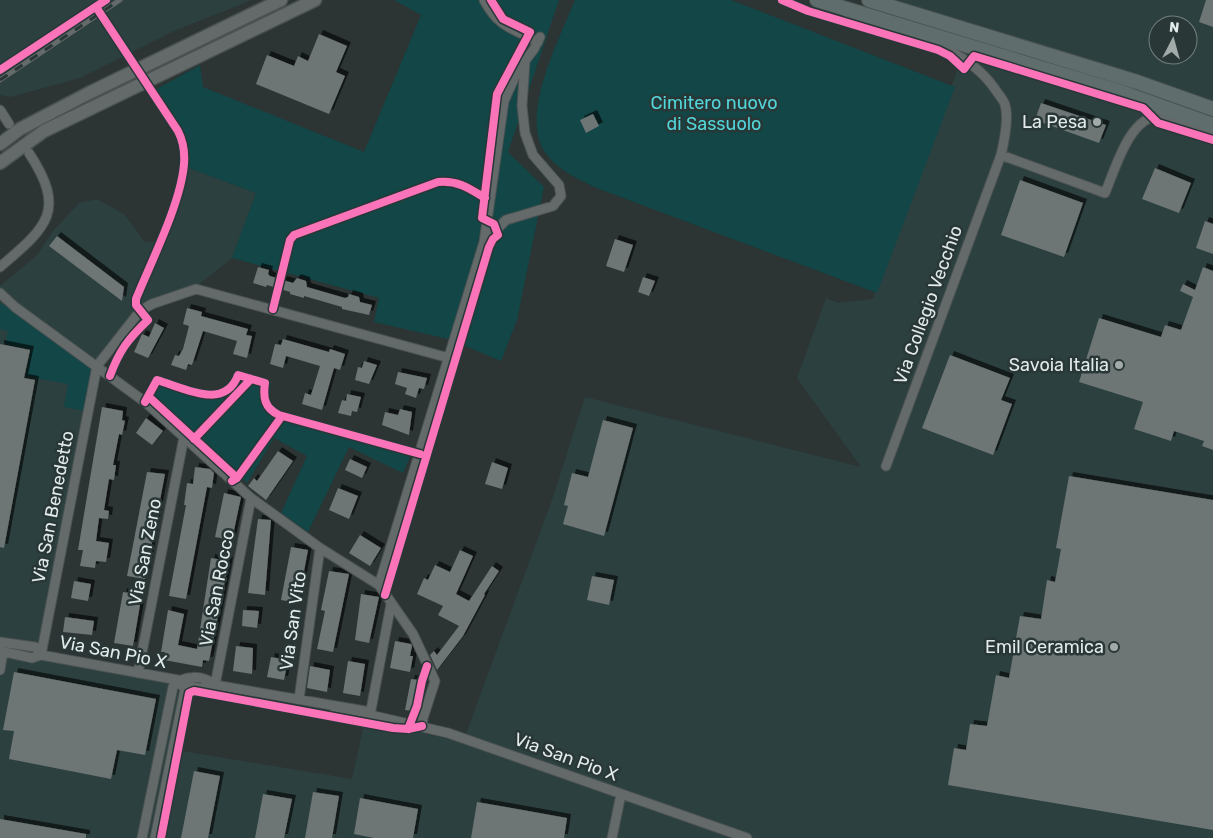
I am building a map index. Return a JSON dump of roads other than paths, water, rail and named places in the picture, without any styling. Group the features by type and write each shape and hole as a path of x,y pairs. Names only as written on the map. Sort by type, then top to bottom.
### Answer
{"main road":[{"path":"0,144 20,129 91,92 281,0"},
{"path":"0,162 44,131 315,0"},
{"path":"817,0 1124,93 1213,125"},
{"path":"869,0 1137,82 1213,109"}],"street":[{"path":"379,585 484,242 506,95 539,40 502,25 495,18 484,0"},
{"name":"Via Collegio Vecchio","path":"842,7 853,20 942,46 970,63 988,79 1006,105 1005,138 1002,154 886,466"},
{"path":"484,242 506,220 553,206 561,196 559,185 539,164 529,146 524,124 525,62"},
{"path":"506,95 523,98"},
{"path":"0,110 9,124"},
{"path":"1002,154 1105,193 1125,146 1140,123 1150,117 1170,117 1213,133"},
{"path":"0,267 28,244 46,220 49,192 43,175 29,153"},
{"path":"97,366 140,310 196,288 449,358"},
{"path":"0,293 15,307 145,402 251,498 320,548 379,585 413,634 435,681 422,718 422,726"},
{"path":"0,301 15,307"},
{"name":"Via San Benedetto","path":"42,655 97,366"},
{"name":"Via San Zeno","path":"138,673 184,437"},
{"name":"Via San Rocco","path":"216,685 251,498"},
{"name":"Via San Vito","path":"299,699 320,548"},
{"path":"370,715 392,604"},
{"name":"Via San Pio X","path":"0,642 35,646 42,655"},
{"path":"0,670 2,652"},
{"name":"Via San Pio X","path":"2,652 32,658 42,655 178,680 186,685 208,689 216,685 299,699 333,707 338,713 366,718 370,715 422,726 486,746 747,838"},
{"path":"142,838 173,687 178,680 185,689 155,838"},
{"path":"612,838 621,794"}],"railway":[{"path":"0,80 120,0"}],"place":[{"name":"La Pesa","path":"1097,122"},
{"name":"Savoia Italia","path":"1119,365"},
{"name":"Emil Ceramica","path":"1114,647"}],"park label":[{"name":"Cimitero nuovo di Sassuolo","path":"714,113"}]}
